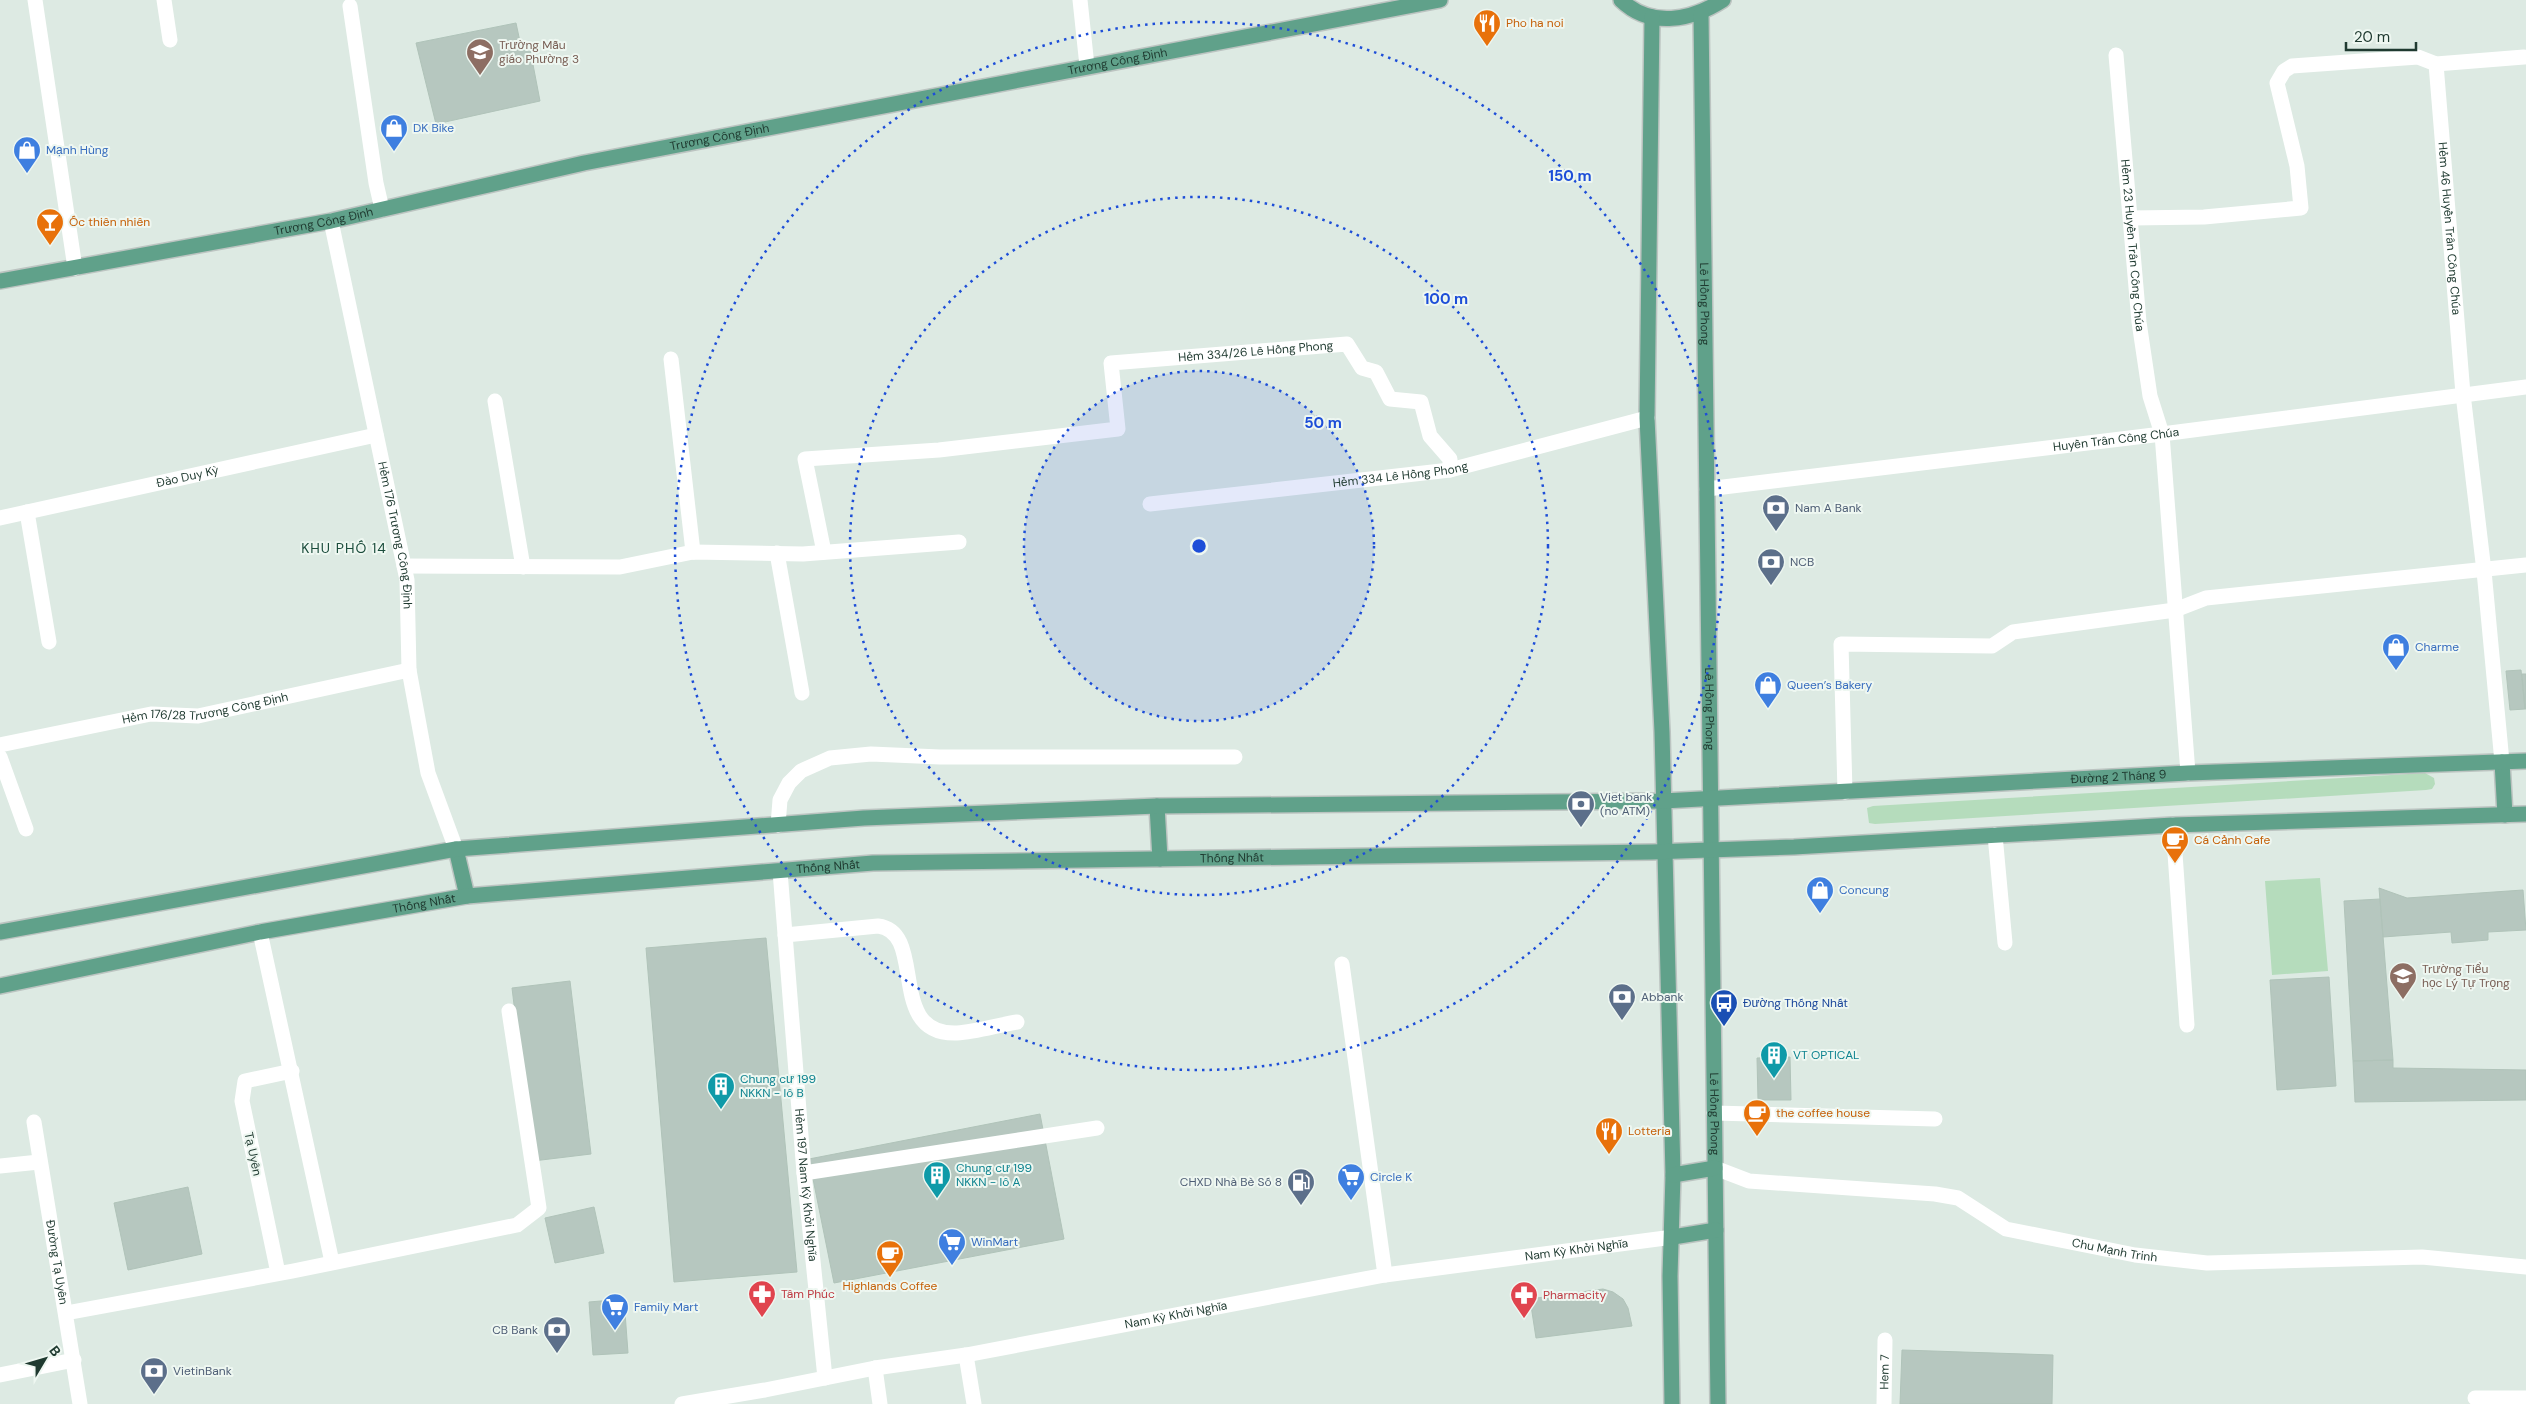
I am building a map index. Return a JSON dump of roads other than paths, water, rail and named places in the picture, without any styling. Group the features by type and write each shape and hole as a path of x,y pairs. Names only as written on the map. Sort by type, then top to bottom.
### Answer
{"main road":[{"name":"Trương Công Định","path":"0,282 331,221 584,163 1440,0"},
{"path":"1620,0 1626,6 1652,17 1676,20 1701,14 1723,0"},
{"name":"Lê Hồng Phong","path":"1701,14 1718,1404"},
{"path":"1652,17 1647,418 1665,852 1673,1174 1673,1237 1670,1276 1672,1404"},
{"name":"Đường 2 Tháng 9","path":"1663,801 2188,773 2526,761"},
{"path":"2502,762 2505,815"},
{"path":"0,932 456,849 864,818 1156,806 1663,801"},
{"path":"1156,806 1160,859"},
{"path":"1711,849 1794,847 2173,825 2526,814"},
{"path":"456,849 467,896"},
{"name":"Thống Nhất","path":"0,986 260,932 467,896 873,863 1665,852 1711,849"},
{"path":"1673,1174 1715,1168"},
{"path":"1673,1237 1716,1230"}],"street":[{"path":"35,0 75,268"},
{"path":"164,0 170,40"},
{"path":"1080,0 1088,66"},
{"path":"350,6 376,183 382,209"},
{"name":"Hẻm 23 Huyền Trân Công Chúa","path":"2116,55 2139,322 2148,387 2162,434 2188,773"},
{"path":"2131,218 2204,218 2301,208 2297,166 2277,83 2284,70 2292,66 2418,57 2436,64 2524,57"},
{"name":"Hẻm 46 Huyền Trân Công Chúa","path":"2436,64 2463,394 2484,571 2502,762"},
{"name":"Hẻm 176 Trương Công Định","path":"331,221 407,580 410,630 409,670 428,773 456,849"},
{"name":"Hẻm 334/26 Lê Hồng Phong","path":"824,552 805,459 939,450 1118,429 1111,363 1347,344 1362,368 1376,372 1390,399 1421,402 1430,436 1450,459 1450,470"},
{"path":"671,359 693,552"},
{"name":"Huyền Trân Công Chúa","path":"1707,489 2162,434 2526,387"},
{"path":"495,401 524,567"},
{"name":"Hẻm 334 Lê Hồng Phong","path":"1150,504 1450,470 1647,418"},
{"name":"Đào Duy Kỳ","path":"0,518 376,435"},
{"path":"27,512 49,642"},
{"path":"404,566 620,567 693,552 824,552 959,542"},
{"path":"778,553 802,693"},
{"path":"1845,792 1841,644 1992,646 2013,632 2175,610 2206,598 2484,571 2526,565"},
{"name":"Hẻm 176/28 Trương Công Định","path":"0,745 151,714 198,716 409,670"},
{"path":"778,825 780,800 789,783 801,771 830,758 870,754 940,757 1235,757"},
{"path":"0,757 26,829"},
{"path":"2173,825 2187,1025"},
{"path":"1995,835 2005,943"},
{"name":"Hẻm 197 Nam Kỳ Khởi Nghĩa","path":"780,871 804,1174 825,1378"},
{"path":"784,935 878,926 887,927 894,931 899,940 912,1000 924,1023 940,1031 956,1034 1017,1022"},
{"path":"260,932 292,1071 332,1262"},
{"path":"1342,964 1385,1274"},
{"path":"66,1313 517,1225 539,1208 509,1011"},
{"name":"Tạ Uyên","path":"278,1273 242,1101 245,1081 292,1071"},
{"path":"1714,1113 1935,1119"},
{"name":"Đường Tạ Uyên","path":"34,1122 39,1162 80,1404"},
{"path":"804,1174 1096,1128"},
{"path":"0,1166 39,1162"},
{"name":"Chu Mạnh Trinh","path":"1715,1168 1749,1181 1935,1194 1958,1198 2006,1229 2136,1255 2207,1263 2422,1258 2526,1267"},
{"name":"Nam Kỳ Khởi Nghĩa","path":"682,1404 707,1402 874,1368 966,1356 1385,1274 1673,1237"},
{"name":"Hem 7","path":"1884,1404 1885,1340"},
{"path":"966,1356 974,1404"},
{"path":"0,1375 74,1360"},
{"path":"874,1368 880,1404"},
{"path":"2475,1398 2526,1398"}],"place":[{"name":"Pho ha noi","path":"1487,47"},
{"name":"Trường Mẫu giáo Phường 3","path":"480,76"},
{"name":"DK Bike","path":"394,152"},
{"name":"Mạnh Hùng","path":"27,174"},
{"name":"Ốc thiên nhiên","path":"50,246"},
{"name":"Nam A Bank","path":"1776,532"},
{"name":"NCB","path":"1771,586"},
{"name":"Charme","path":"2396,671"},
{"name":"Queen’s Bakery","path":"1768,709"},
{"name":"Viet bank (no ATM)","path":"1581,828"},
{"name":"Cá Cảnh Cafe","path":"2175,864"},
{"name":"Concung","path":"1820,914"},
{"name":"Trường Tiểu học Lý Tự Trọng","path":"2403,1000"},
{"name":"Abbank","path":"1622,1021"},
{"name":"Đường Thống Nhất","path":"1724,1027"},
{"name":"VT OPTICAL","path":"1774,1079"},
{"name":"Chung cư 199 NKKN - lô B","path":"721,1110"},
{"name":"the coffee house","path":"1757,1137"},
{"name":"Lotteria","path":"1609,1155"},
{"name":"Chung cư 199 NKKN - lô A","path":"937,1199"},
{"name":"Circle K","path":"1351,1201"},
{"name":"CHXD Nhà Bè Số 8","path":"1301,1206"},
{"name":"WinMart","path":"952,1266"},
{"name":"Highlands Coffee","path":"890,1278"},
{"name":"Tâm Phúc","path":"762,1318"},
{"name":"Pharmacity","path":"1524,1319"},
{"name":"Family Mart","path":"615,1331"},
{"name":"CB Bank","path":"557,1354"},
{"name":"VietinBank","path":"154,1395"}],"district":[{"name":"KHU PHỐ 14","path":"344,548"}]}
